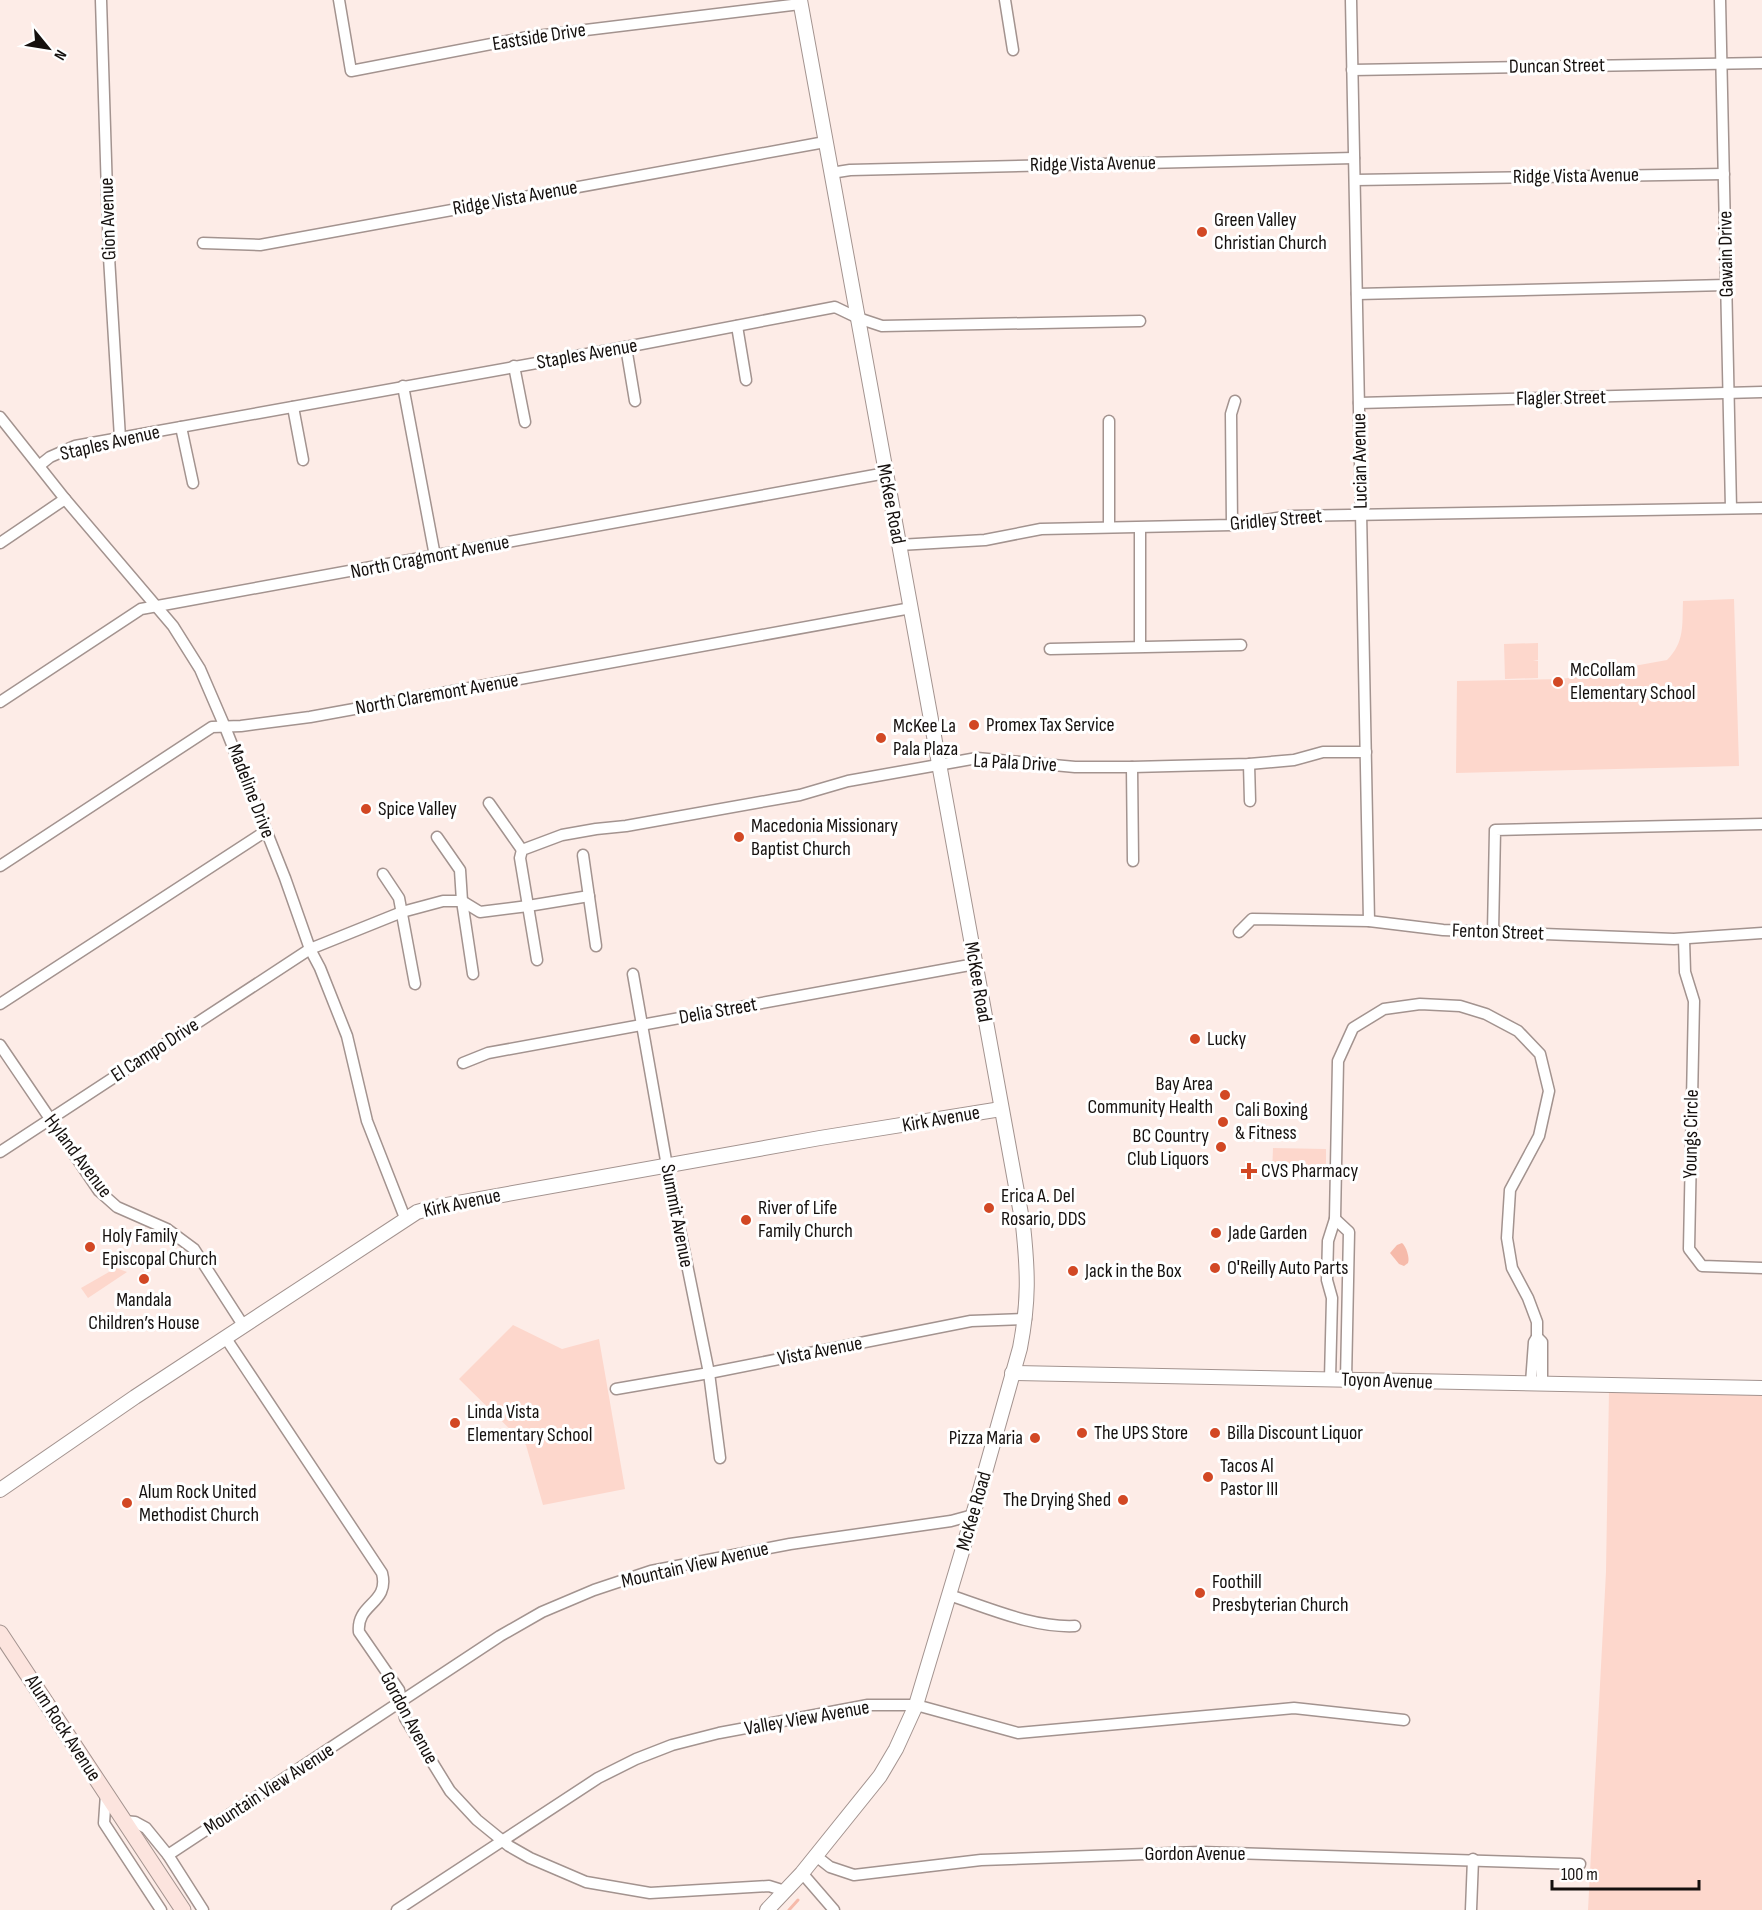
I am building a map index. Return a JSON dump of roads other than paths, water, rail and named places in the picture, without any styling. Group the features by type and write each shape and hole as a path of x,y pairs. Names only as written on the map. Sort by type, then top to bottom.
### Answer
{"main road":[{"name":"Alum Rock Avenue","path":"0,1633 183,1910"}],"street":[{"name":"Gion Avenue","path":"101,0 109,257 120,438"},
{"name":"Eastside Drive","path":"339,0 351,71 528,37 800,2"},
{"path":"1005,0 1013,50"},
{"name":"Lucian Avenue","path":"1350,0 1369,921"},
{"name":"Gawain Drive","path":"1720,0 1731,508"},
{"name":"McKee Road","path":"767,1910 802,1873 880,1776 896,1749 916,1705 973,1515 1026,1319 1028,1270 1023,1225 800,2"},
{"name":"Duncan Street","path":"1352,70 1762,63"},
{"name":"Ridge Vista Avenue","path":"203,243 260,245 825,142"},
{"name":"Ridge Vista Avenue","path":"831,173 850,170 1354,158"},
{"name":"Ridge Vista Avenue","path":"1355,180 1724,174"},
{"path":"1357,294 1726,285"},
{"name":"Staples Avenue","path":"40,465 50,457 75,446 836,307 882,326 1140,321"},
{"path":"737,326 746,380"},
{"path":"626,347 635,401"},
{"path":"514,366 525,422"},
{"path":"403,386 435,556"},
{"name":"Flagler Street","path":"1359,403 1762,392"},
{"path":"1232,525 1231,414 1235,401"},
{"path":"293,407 303,460"},
{"name":"Madeline Drive","path":"0,417 65,499 173,626 200,669 266,831 310,949 347,1036 368,1121 405,1218"},
{"path":"1108,527 1109,421"},
{"path":"181,427 193,483"},
{"name":"North Cragmont Avenue","path":"0,702 141,609 886,474"},
{"path":"0,543 65,499"},
{"name":"Gridley Street","path":"899,545 985,540 1041,529 1232,525 1290,516 1762,508"},
{"path":"1140,528 1140,646"},
{"name":"North Claremont Avenue","path":"0,866 212,728 310,717 911,608"},
{"path":"1050,649 1241,645"},
{"name":"La Pala Drive","path":"522,850 562,835 800,795 848,781 977,758 1075,767 1132,767 1249,764 1294,760 1323,752 1366,752"},
{"path":"1249,764 1250,801"},
{"path":"1132,767 1133,861"},
{"path":"489,803 522,850 520,858 537,960"},
{"path":"1493,932 1495,830 1762,824"},
{"path":"0,1004 266,831"},
{"path":"437,837 460,870 462,901 473,974"},
{"path":"583,855 596,946"},
{"path":"383,874 399,898 415,984"},
{"path":"462,901 480,912 589,896"},
{"name":"El Campo Drive","path":"0,1152 310,949 402,912 443,901 462,901"},
{"name":"Fenton Street","path":"1239,932 1252,920 1369,921 1443,930 1684,939 1762,933"},
{"name":"Youngs Circle","path":"1684,939 1685,972 1694,1001 1689,1249 1702,1266 1762,1268"},
{"name":"Delia Street","path":"463,1063 488,1053 975,964"},
{"name":"Summit Avenue","path":"633,974 667,1166 709,1373 720,1458"},
{"path":"1330,1379 1332,1298 1327,1280 1328,1241 1335,1219 1338,1061 1353,1029 1384,1009 1420,1004 1460,1006 1486,1014 1518,1032 1540,1054 1549,1091 1539,1136 1510,1190 1507,1238 1512,1268 1528,1298 1537,1322 1537,1337 1534,1342 1537,1383"},
{"name":"Hyland Avenue","path":"0,1046 99,1191 117,1207 167,1229 194,1249 243,1326"},
{"name":"Kirk Avenue","path":"0,1490 225,1337 417,1212 820,1138 1001,1109"},
{"path":"1335,1219 1349,1232 1346,1380"},
{"name":"Vista Avenue","path":"616,1389 971,1321 1026,1319"},
{"name":"Gordon Avenue","path":"225,1337 382,1573 384,1580 381,1594 361,1617 358,1624 360,1632 399,1690 405,1718 450,1791 477,1820 509,1846 530,1858 586,1882 650,1893 769,1886 785,1891"},
{"name":"Toyon Avenue","path":"1012,1373 1762,1388"},
{"name":"Mountain View Avenue","path":"168,1855 500,1636 542,1612 594,1590 641,1574 789,1544 951,1521 973,1515"},
{"path":"949,1595 1032,1621 1063,1627 1075,1626"},
{"name":"Valley View Avenue","path":"396,1910 598,1778 636,1759 672,1745 719,1733 868,1705 916,1705 1018,1733 1294,1708 1404,1720"},
{"name":"Alum Rock Avenue","path":"106,1794 104,1822 161,1910"},
{"path":"124,1821 135,1822 146,1828 168,1855 203,1910"},
{"name":"Gordon Avenue","path":"816,1856 830,1866 854,1875 981,1860 1200,1852 1580,1864"},
{"path":"1471,1910 1473,1859"},
{"path":"802,1873 834,1910"}],"waterway":[{"path":"789,1910 798,1900"}],"place":[{"name":"Green Valley Christian Church","path":"1202,232"},
{"name":"McCollam Elementary School","path":"1558,682"},
{"name":"Promex Tax Service","path":"974,725"},
{"name":"McKee La Pala Plaza","path":"881,738"},
{"name":"Spice Valley","path":"366,809"},
{"name":"Macedonia Missionary Baptist Church","path":"739,837"},
{"name":"Lucky","path":"1195,1039"},
{"name":"Bay Area Community Health","path":"1225,1095"},
{"name":"Cali Boxing & Fitness","path":"1223,1122"},
{"name":"BC Country Club Liquors","path":"1221,1147"},
{"name":"CVS Pharmacy","path":"1249,1171"},
{"name":"Erica A. Del Rosario, DDS","path":"989,1208"},
{"name":"River of Life Family Church","path":"746,1220"},
{"name":"Jade Garden","path":"1216,1233"},
{"name":"Holy Family Episcopal Church","path":"90,1247"},
{"name":"O'Reilly Auto Parts","path":"1215,1268"},
{"name":"Jack in the Box","path":"1073,1271"},
{"name":"Mandala Children’s House","path":"144,1279"},
{"name":"Linda Vista Elementary School","path":"455,1423"},
{"name":"The UPS Store","path":"1082,1433"},
{"name":"Billa Discount Liquor","path":"1215,1433"},
{"name":"Pizza Maria","path":"1035,1438"},
{"name":"Tacos Al Pastor III","path":"1208,1477"},
{"name":"The Drying Shed","path":"1123,1500"},
{"name":"Alum Rock United Methodist Church","path":"127,1503"},
{"name":"Foothill Presbyterian Church","path":"1200,1593"}]}
